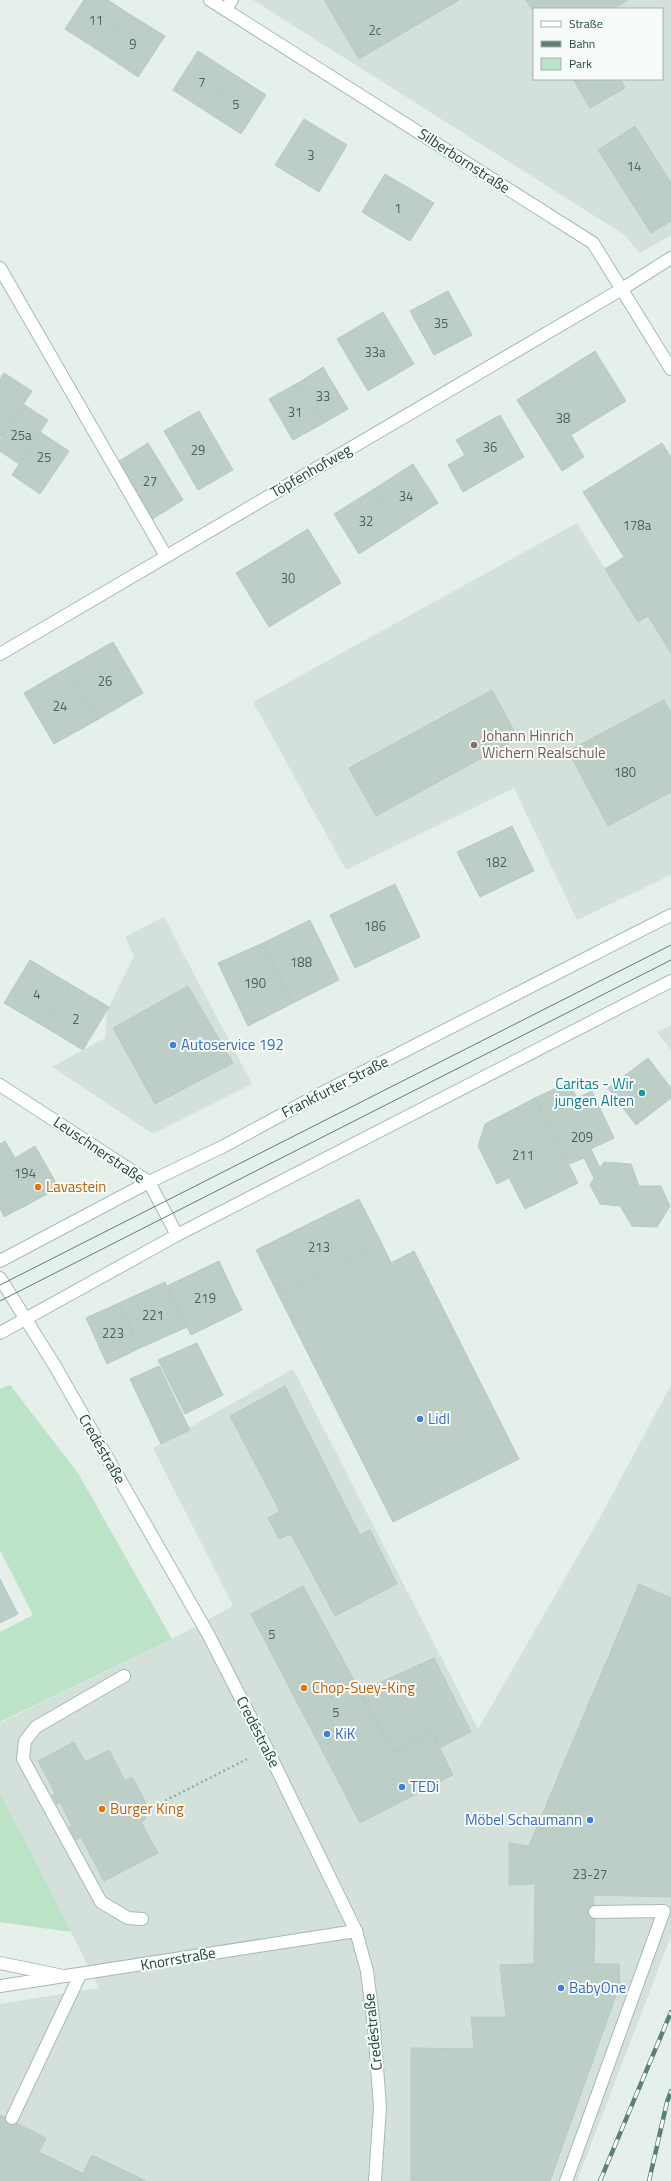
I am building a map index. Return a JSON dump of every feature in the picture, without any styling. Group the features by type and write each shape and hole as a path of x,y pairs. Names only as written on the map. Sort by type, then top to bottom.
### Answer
{"main road":[{"name":"Silberbornstraße","path":"210,0 229,5 593,243 671,369"},
{"name":"Töpfenhofweg","path":"0,654 622,289 671,258"},
{"path":"0,268 166,556"},
{"name":"Frankfurter Straße","path":"0,1262 149,1182 224,1146 318,1095 671,915"},
{"path":"0,1333 177,1235 671,981"},
{"name":"Leuschnerstraße","path":"0,1086 149,1182 177,1235"},
{"path":"0,1278 27,1319"},
{"name":"Credéstraße","path":"27,1319 208,1634 267,1749 356,1931 367,1971 374,2027 380,2107 375,2181"},
{"path":"124,1676 36,1726 25,1741 23,1759 101,1902 128,1918 142,1919"},
{"path":"566,2181 664,1911 595,1912"},
{"name":"Knorrstraße","path":"0,1986 74,1976 356,1931"},
{"path":"0,1963 74,1976 12,2118"}],"path":[{"path":"143,1812 267,1749"}],"shaded area":[{"path":"253,0 671,0 671,235 640,253 623,234"},
{"name":"Johann Hinrich Wichern Realschule","path":"577,523 638,622 648,616 671,653 671,875 577,920 514,788 346,870 253,702"},
{"path":"164,917 252,1084 153,1134 52,1067 105,1038 107,1011 134,956 125,937"},
{"path":"671,1025 671,1050 657,1032"},
{"path":"293,1369 478,1729 598,1521 671,1385 671,1936 577,2181 0,2181 0,2004 99,1988 0,1792 0,1723 172,1639 233,1606 153,1448"}],"green space":[{"path":"10,1385 78,1473 172,1639 0,1722 0,1632 33,1615 0,1550 0,1389"},
{"path":"0,1792 71,1932 0,1922"}],"building":[{"path":"84,0 108,0 126,12 101,52 65,29"},
{"path":"324,0 459,0 359,59"},
{"path":"526,0 628,0 615,8 533,8 533,11"},
{"path":"126,12 165,36 138,77 101,52"},
{"path":"198,51 232,73 207,112 173,90"},
{"path":"232,73 266,95 241,134 207,112"},
{"path":"574,80 621,80 625,88 590,108"},
{"path":"304,119 347,145 319,192 275,165"},
{"path":"635,126 671,183 671,221 651,233 598,150"},
{"path":"385,174 434,203 410,241 362,212"},
{"path":"448,291 472,335 434,355 410,311"},
{"path":"383,312 414,364 368,391 337,339"},
{"path":"595,351 626,401 571,435 584,457 562,471 517,400"},
{"path":"323,367 348,409 322,424 298,383"},
{"path":"4,373 32,391 2,437 0,436 0,379"},
{"path":"298,383 322,424 293,440 269,399"},
{"path":"23,404 48,420 19,464 0,451 0,440"},
{"path":"199,411 233,470 198,490 164,431"},
{"path":"500,415 524,457 463,492 448,465 465,455 456,440"},
{"path":"40,432 69,451 40,494 12,475"},
{"path":"148,443 183,500 151,520 116,463"},
{"path":"662,443 671,457 671,653 648,616 638,622 605,569 624,557 583,492"},
{"path":"413,464 438,503 398,529 374,489"},
{"path":"374,489 398,529 359,554 334,514"},
{"path":"308,529 341,583 269,627 236,573"},
{"path":"113,642 143,693 97,720 67,668"},
{"path":"67,668 97,720 54,744 24,693"},
{"path":"492,690 518,738 376,816 349,768"},
{"path":"664,700 671,713 671,792 608,826 568,751"},
{"path":"512,826 534,871 480,897 457,852"},
{"path":"395,884 420,937 355,968 330,915"},
{"path":"310,920 339,980 293,1003 263,943"},
{"path":"263,943 293,1003 248,1026 218,963"},
{"path":"30,960 70,984 45,1027 4,1003"},
{"path":"70,984 109,1007 83,1050 45,1027"},
{"name":"Autoservice 192","path":"188,986 233,1063 155,1104 113,1028"},
{"name":"Caritas - Wir jungen Alten","path":"648,1058 671,1088 671,1098 636,1125 608,1088"},
{"path":"569,1082 577,1098 592,1091 614,1138 591,1149 600,1168 604,1162 631,1164 639,1186 661,1186 670,1206 657,1227 632,1226 620,1206 600,1204 590,1185 594,1178 584,1158 569,1164 535,1098"},
{"path":"535,1098 578,1183 525,1209 509,1178 497,1184 478,1146 485,1124"},
{"path":"5,1141 15,1158 35,1146 59,1188 4,1217 0,1208 0,1144"},
{"path":"359,1199 382,1244 279,1296 256,1250"},
{"name":"Lidl","path":"382,1244 391,1263 414,1251 519,1459 393,1522 279,1296"},
{"path":"219,1261 242,1310 191,1335 167,1286"},
{"path":"165,1282 187,1327 140,1348 119,1303"},
{"path":"119,1303 140,1348 107,1364 86,1318"},
{"path":"197,1343 223,1395 185,1414 158,1360"},
{"path":"159,1366 190,1430 161,1444 130,1379"},
{"path":"285,1386 360,1535 370,1530 397,1584 335,1616 291,1534 279,1539 268,1518 280,1511 230,1416"},
{"path":"0,1579 18,1614 0,1623"},
{"path":"639,1584 671,1598 671,1897 593,1895 595,1912 594,1964 619,1964 620,1984 550,2181 411,2181 411,2048 474,2049 471,2017 506,2017 500,1965 534,1964 535,1884 509,1885 509,1843 529,1846"},
{"path":"303,1586 393,1752 432,1732 453,1775 360,1823 251,1614"},
{"path":"434,1658 471,1732 439,1748 432,1732 393,1752 359,1692"},
{"name":"Burger King","path":"74,1742 85,1762 109,1750 125,1781 132,1777 146,1803 140,1806 146,1819 141,1822 158,1853 104,1881 81,1837 76,1840 69,1827 72,1826 60,1802 57,1804 52,1795 55,1793 38,1761"},
{"path":"0,2115 46,2138 39,2152 86,2175 83,2181 0,2181"},
{"path":"92,2155 146,2181 79,2181"}],"tram line":[{"path":"0,1285 671,945"},
{"path":"0,1301 671,960"}],"railway":[{"path":"600,2181 671,2012"},
{"path":"649,2181 667,2102 671,2091"}],"place":[{"name":"Johann Hinrich Wichern Realschule","path":"474,745"},
{"name":"Autoservice 192","path":"173,1045"},
{"name":"Caritas - Wir jungen Alten","path":"642,1093"},
{"name":"Lavastein","path":"38,1187"},
{"name":"Lidl","path":"420,1419"},
{"name":"Chop-Suey-King","path":"304,1688"},
{"name":"KiK","path":"327,1734"},
{"name":"TEDi","path":"402,1787"},
{"name":"Burger King","path":"102,1809"},
{"name":"Möbel Schaumann","path":"590,1820"},
{"name":"BabyOne","path":"561,1988"}]}
